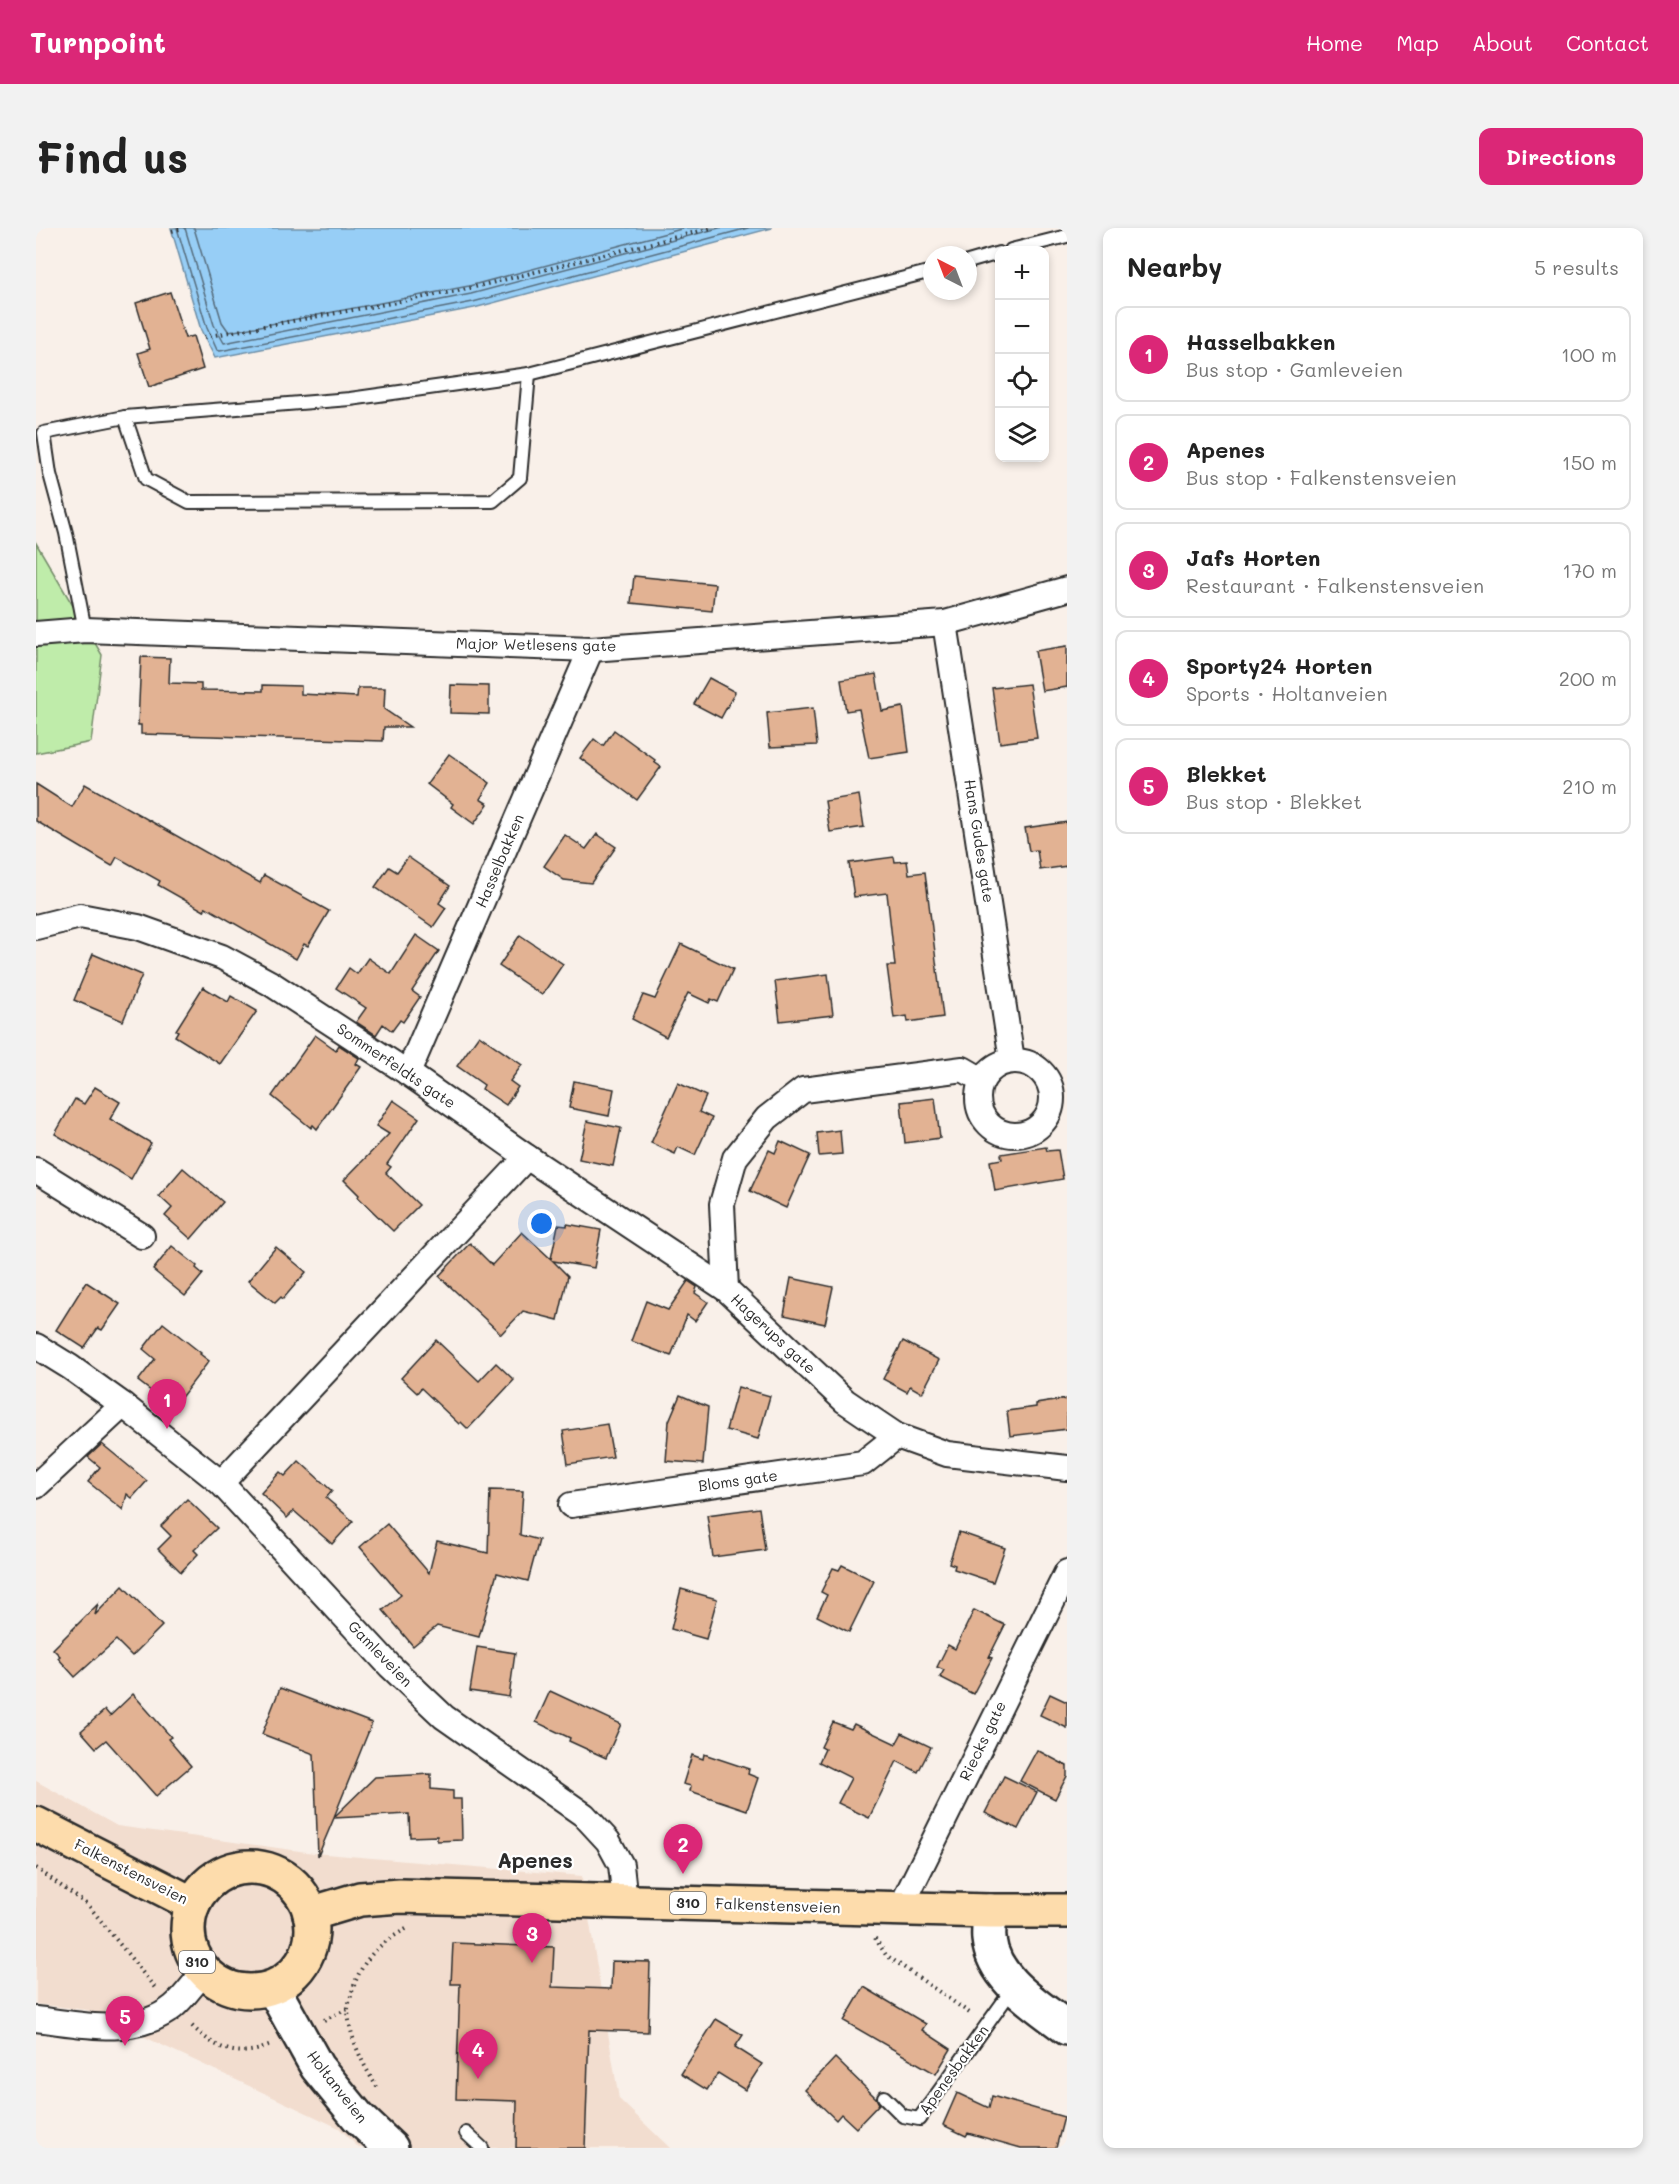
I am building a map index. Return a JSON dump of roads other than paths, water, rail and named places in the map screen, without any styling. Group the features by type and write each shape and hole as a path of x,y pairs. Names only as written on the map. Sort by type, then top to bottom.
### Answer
{"main road":[{"name":"Falkenstensveien","path":"36,1824 193,1904"},
{"name":"Falkenstensveien","path":"204,1972 194,1957 188,1940 188,1921 193,1904 204,1887 219,1875 237,1868 256,1867 274,1872 291,1882 303,1897 310,1914 313,1932 309,1950 301,1965 273,1988"},
{"name":"Falkenstensveien","path":"310,1914 360,1899 400,1896 625,1901 892,1923 990,1911 1067,1911"},
{"path":"990,1911 989,1941 996,1964 1015,1986 1067,2028"},
{"name":"310","path":"204,1972 224,1986 248,1992 273,1988"},
{"name":"Holtanveien","path":"273,1988 317,2067 358,2117 391,2148"}],"street":[{"name":"Major Wetlesens gate","path":"36,634 85,630 591,649 945,623 1067,589"},
{"name":"Hans Gudes gate","path":"945,623 1012,1060"},
{"name":"Hasselbakken","path":"408,1073 591,649"},
{"name":"Sommerfeldts gate","path":"36,927 80,916 138,927 222,957 270,983 408,1073 726,1289"},
{"path":"1012,1060 1024,1061 1036,1066 1045,1074 1051,1084 1052,1108 1057,1121 1026,1134 1014,1135 996,1130 983,1116 978,1104 978,1092 982,1080 995,1067 1012,1060"},
{"name":"Hagerups gate","path":"982,1080 963,1069 803,1090 767,1118 735,1158 722,1204 726,1289 844,1401 897,1436 947,1454 1067,1468"},
{"path":"221,1483 527,1156"},
{"path":"36,1170 142,1236"},
{"name":"Gamleveien","path":"36,1346 123,1405 221,1483 390,1666 444,1718 584,1815 608,1841 621,1865 625,1901"},
{"path":"36,1486 123,1405"},
{"name":"Bloms gate","path":"571,1505 863,1463 897,1436"},
{"name":"Riecks gate","path":"892,1923 1067,1572"},
{"path":"36,2019 121,2027 148,2021 173,2007 204,1972"}],"lane":[{"path":"1027,246 1067,236"},
{"path":"977,260 995,255"},
{"path":"85,630 66,534 50,474 44,433 124,417 350,399 529,374 923,273"},
{"path":"124,417 146,479 189,502 493,501 520,478 529,374"},
{"name":"Apenesbakken","path":"884,2097 903,2116 919,2119 1015,1986"},
{"path":"466,2133 482,2148"}],"water":[{"path":"171,228 772,228 474,308 215,358 201,330"}],"place":[{"name":"Hasselbakken","path":"167,1429"},
{"name":"Apenes","path":"683,1874"},
{"name":"Jafs Horten","path":"532,1963"},
{"name":"Blekket","path":"125,2046"},
{"name":"Sporty24 Horten","path":"478,2079"}],"district":[{"name":"Apenes","path":"535,1861"}]}
